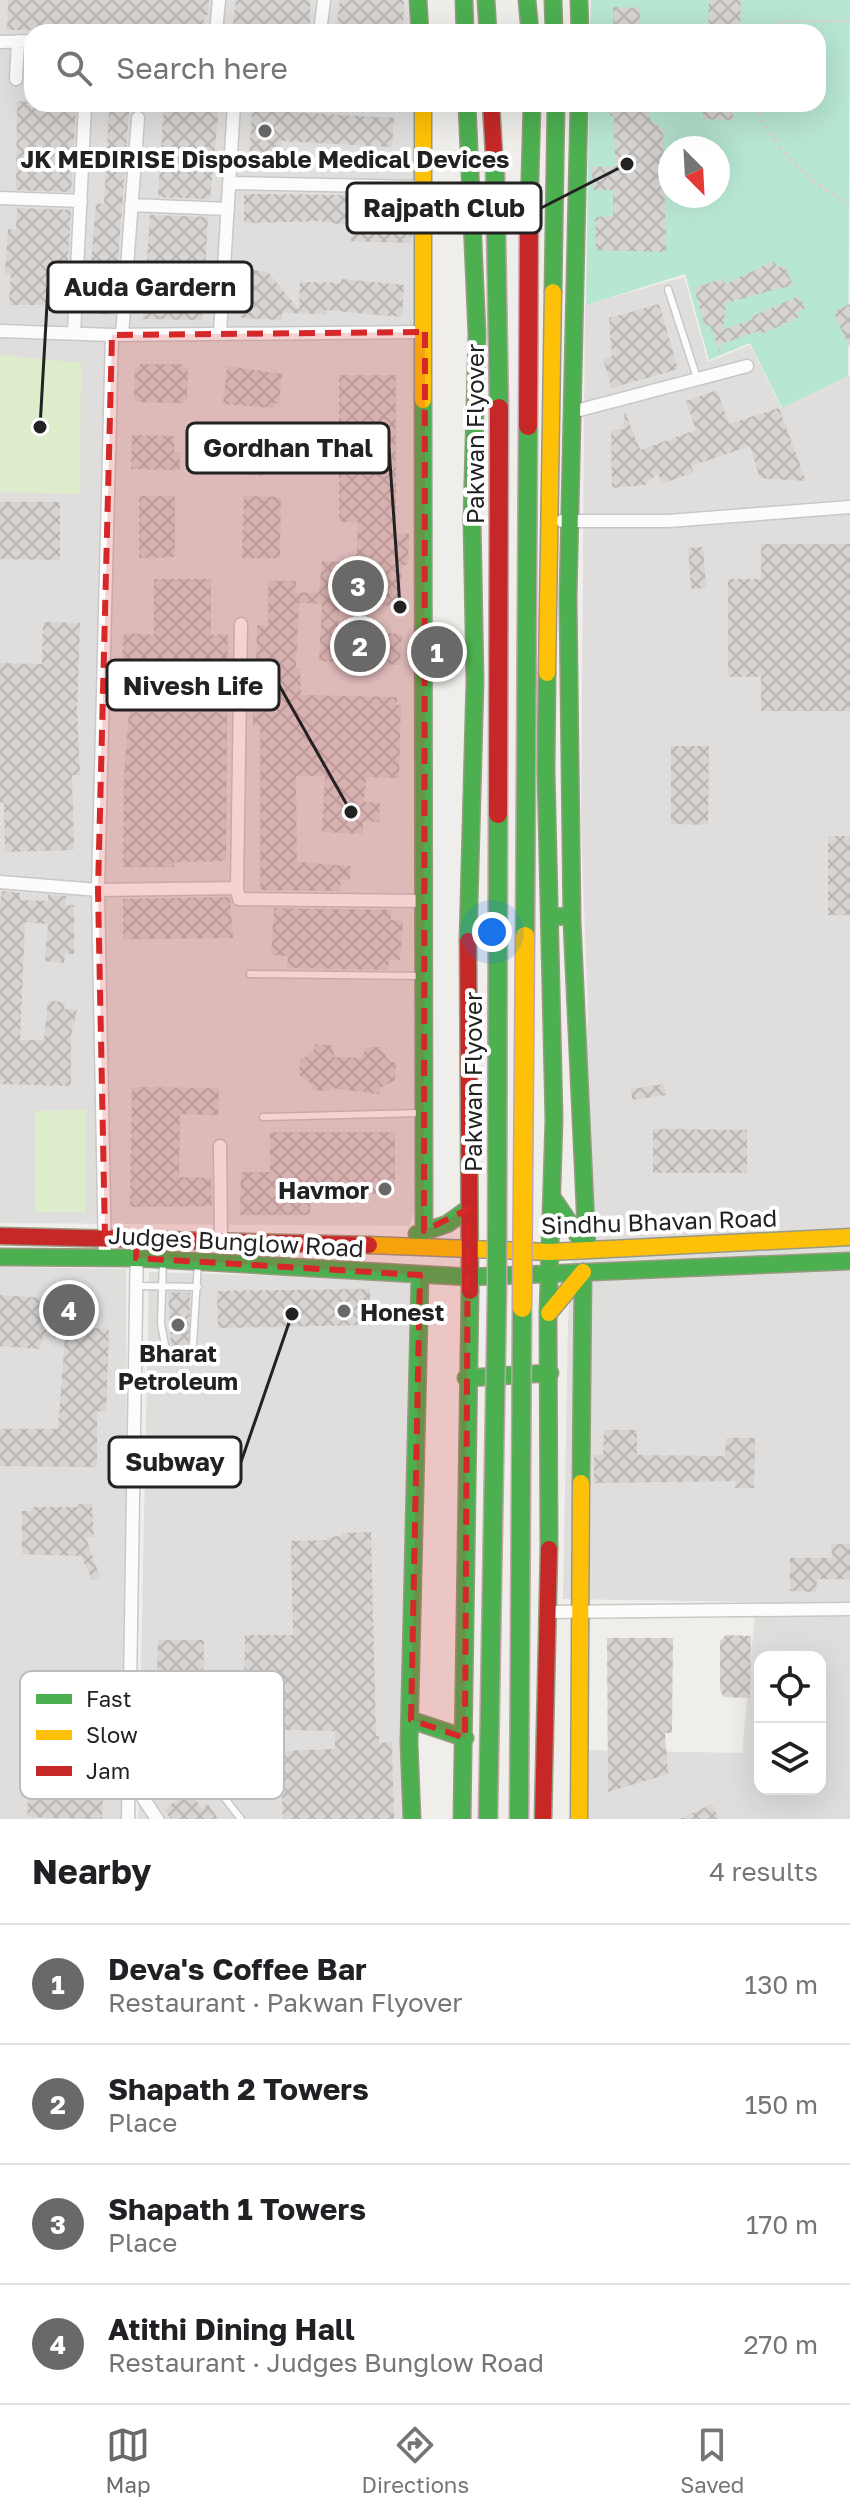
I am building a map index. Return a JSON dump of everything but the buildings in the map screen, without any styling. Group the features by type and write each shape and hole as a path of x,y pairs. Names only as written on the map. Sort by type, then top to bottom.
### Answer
{"main road":[{"path":"418,0 420,24"},
{"path":"464,0 465,24"},
{"path":"486,0 488,24"},
{"path":"527,0 529,24"},
{"path":"553,0 554,24"},
{"path":"579,0 580,24"},
{"path":"423,112 424,1231"},
{"path":"462,1819 466,1378 470,1277 466,1031 475,681 472,520 477,334 467,112"},
{"name":"Pakwan Flyover","path":"488,1819 497,1290 499,440 491,112"},
{"path":"519,1819 532,112"},
{"path":"543,1819 549,1612 548,1313 552,1197 551,916 546,771 556,112"},
{"path":"579,112 570,520 572,917 587,1249"},
{"path":"551,916 572,917"},
{"path":"552,1197 587,1249"},
{"path":"399,1245 424,1231 447,1224 468,1209"},
{"name":"Judges Bunglow Road","path":"0,1236 221,1239 470,1249"},
{"name":"Sindhu Bhavan Road","path":"470,1249 550,1252 850,1237"},
{"name":"Judges Bunglow Road","path":"0,1257 136,1258 470,1277"},
{"name":"Sindhu Bhavan Road","path":"470,1277 850,1261"},
{"path":"548,1313 583,1272"},
{"path":"579,1819 583,1272"},
{"path":"412,1819 411,1720 420,1275"},
{"path":"466,1378 550,1373"},
{"path":"411,1720 465,1738"}],"street":[{"path":"217,24 219,0"},
{"path":"321,24 324,0"},
{"path":"16,79 18,41"},
{"path":"0,42 24,41"},
{"path":"74,333 85,112"},
{"path":"220,333 234,112"},
{"path":"105,1258 98,890 117,335 138,118"},
{"path":"230,183 421,187"},
{"path":"0,198 81,201"},
{"path":"131,205 228,209"},
{"path":"0,331 117,335 425,332"},
{"path":"572,412 747,366"},
{"path":"549,521 668,521 850,507"},
{"path":"241,624 239,899 425,901"},
{"path":"0,882 98,890 237,888"},
{"path":"220,1146 221,1239"},
{"path":"130,1671 137,1238"},
{"path":"549,1612 850,1609"},
{"path":"128,1799 128,1819"},
{"path":"144,1799 157,1819"}],"lane":[{"path":"668,289 697,378"},
{"path":"250,974 425,976"},
{"path":"263,1117 424,1113"},
{"path":"163,1260 165,1345"},
{"path":"193,1344 198,1262"},
{"path":"136,1286 198,1287"},
{"path":"225,1799 241,1819"}],"path":[{"path":"777,24 784,21 850,21"},
{"path":"759,112 780,151 803,173 850,205"}],"highlighted area":[{"path":"425,332 424,1231 468,1209 465,1738 411,1720 420,1275 136,1258 137,1238 105,1238 98,890 112,335"}],"shaded area":[{"path":"0,0 408,0 410,24 24,24 24,112 416,112 417,1205 409,1226 0,1223"},
{"path":"287,163 410,165 409,189 286,187"},
{"path":"684,277 708,362 750,345 781,408 850,375 850,1819 586,1819 585,1750 742,1753 756,1602 563,1599 568,1321 588,1016 581,820 585,305"},
{"path":"0,1267 126,1269 127,1671 20,1671 20,1799 128,1799 128,1819 0,1819"},
{"path":"149,1272 416,1280 410,1819 138,1819 138,1799 284,1799 284,1671 141,1671"}],"green space":[{"path":"591,0 850,0 848,376 782,408 750,343 709,360 685,274 586,305 589,112 826,112 826,24 590,24"},
{"path":"0,355 81,363 80,494 0,492"},
{"path":"86,1110 86,1212 35,1212 35,1111"}],"traffic: fast":[{"path":"418,0 420,24"},
{"path":"464,0 465,24"},
{"path":"486,0 488,24"},
{"path":"527,0 529,24"},
{"path":"553,0 554,24"},
{"path":"579,0 580,24"},
{"path":"467,112 477,334 472,520 475,681 468,941"},
{"path":"529,215 532,112"},
{"path":"553,292 556,112"},
{"path":"579,112 568,598 572,922 587,1249"},
{"path":"495,172 499,408"},
{"path":"423,400 424,1231"},
{"path":"525,936 528,426"},
{"path":"547,673 546,771 554,1119 548,1313 549,1549"},
{"path":"488,1819 497,1290 498,814"},
{"path":"551,916 572,917"},
{"path":"552,1197 587,1249"},
{"path":"417,1234 447,1224 468,1209"},
{"path":"0,1257 136,1258 470,1277 850,1261"},
{"path":"581,1483 583,1272"},
{"path":"412,1819 409,1743 420,1275"},
{"path":"462,1819 470,1291"},
{"path":"519,1819 522,1308"},
{"path":"466,1378 550,1373"},
{"path":"411,1720 465,1738"}],"traffic: slow":[{"path":"423,112 423,400"},
{"path":"547,673 553,292"},
{"path":"522,1308 525,936"},
{"path":"369,1245 550,1252 850,1237"},
{"path":"549,1313 583,1272"},
{"path":"579,1819 581,1483"}],"traffic: jam":[{"path":"491,112 495,172"},
{"path":"528,426 529,215"},
{"path":"498,814 499,408"},
{"path":"468,941 470,1291"},
{"path":"0,1236 369,1245"},
{"path":"543,1819 549,1549"}],"place":[{"name":"JK MEDIRISE Disposable Medical Devices","path":"265,131"},
{"name":"Rajpath Club","path":"627,164"},
{"name":"Auda Gardern","path":"40,427"},
{"name":"Shapath 1 Towers","path":"358,586"},
{"name":"Gordhan Thal","path":"400,607"},
{"name":"Shapath 2 Towers","path":"360,646"},
{"name":"Deva's Coffee Bar","path":"437,652"},
{"name":"Nivesh Life","path":"351,812"},
{"name":"Havmor","path":"385,1189"},
{"name":"Atithi Dining Hall","path":"69,1310"},
{"name":"Honest","path":"344,1311"},
{"name":"Subway","path":"292,1314"},
{"name":"Bharat Petroleum","path":"178,1325"}]}
